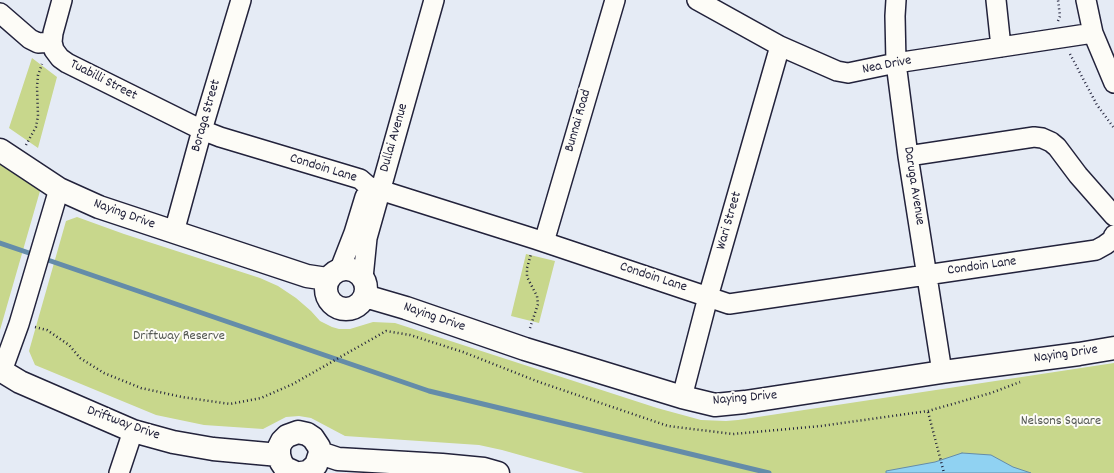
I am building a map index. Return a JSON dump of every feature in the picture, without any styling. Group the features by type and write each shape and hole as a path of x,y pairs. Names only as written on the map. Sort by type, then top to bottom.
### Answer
{"street":[{"path":"0,13 30,39 38,43 52,42 62,0"},
{"name":"Boraga Street","path":"174,232 202,130 241,0"},
{"name":"Dullai Avenue","path":"364,287 367,238 374,188 422,0"},
{"name":"Dullai Avenue","path":"334,274 354,235 374,188 434,0"},
{"name":"Bunnai Road","path":"538,247 615,0"},
{"name":"Nea Drive","path":"697,0 780,46 837,71 848,73 896,63 1093,33"},
{"name":"Daruga Avenue","path":"896,0 896,63 908,156 942,372"},
{"path":"996,0 1001,47"},
{"path":"1086,0 1093,33 1114,83"},
{"name":"Tuabilli Street","path":"52,42 54,50 60,58 67,63 202,130"},
{"name":"Wari Street","path":"682,397 708,297 780,46"},
{"name":"Condoin Lane","path":"202,130 220,137 360,179 374,188 538,247 729,304 1096,250 1112,240 1114,235"},
{"path":"908,156 1034,137 1042,138 1051,142 1057,147 1078,175 1114,216"},
{"name":"Naying Drive","path":"0,150 59,189 99,207 307,276 334,274"},
{"path":"1,370 21,316 59,189"},
{"path":"347,268 353,269 359,273 364,287 361,302 355,307 348,309 334,306 326,294 325,286 334,274 347,268"},
{"name":"Naying Drive","path":"364,287 406,308 524,349 682,397 715,405 745,402 1114,348"},
{"name":"Driftway Drive","path":"1,370 20,382 133,431 173,442 213,448 294,469"},
{"path":"119,473 133,431"},
{"path":"298,432 307,434 313,438 319,447 320,453 316,465 294,469 279,447 282,441 291,434 298,432"},
{"path":"320,453 338,458 488,472"}],"path":[{"path":"1058,0 1060,16 1056,26 1061,47 1072,55 1097,105 1114,128"},
{"path":"25,146 36,127 38,116 38,75 42,64"},
{"path":"530,328 538,304 537,296 527,278 527,268 538,247"},
{"path":"21,316 47,330 69,345 80,358 104,373 141,388 182,398 230,404 261,398 293,384 356,348"},
{"path":"928,411 944,473"}],"green space":[{"path":"32,58 57,77 38,148 9,128"},
{"path":"0,161 40,191 0,330"},
{"name":"Driftway Reserve","path":"77,217 124,234 260,278 278,286 296,298 320,321 332,327 339,329 350,329 373,322 395,323 657,408 701,420 738,420 1114,363 1114,473 584,473 479,445 345,436 311,418 299,416 286,417 263,429 204,425 156,415 35,365 29,351 66,221"},
{"path":"526,254 555,261 539,323 511,316"}],"water":[{"path":"962,453 991,455 1013,467 1031,473 886,473 886,471 935,462"}],"waterway":[{"path":"0,243 35,255"},
{"path":"42,258 429,391 769,473"}],"park label":[{"name":"Nelsons Square","path":"1061,422"}]}
